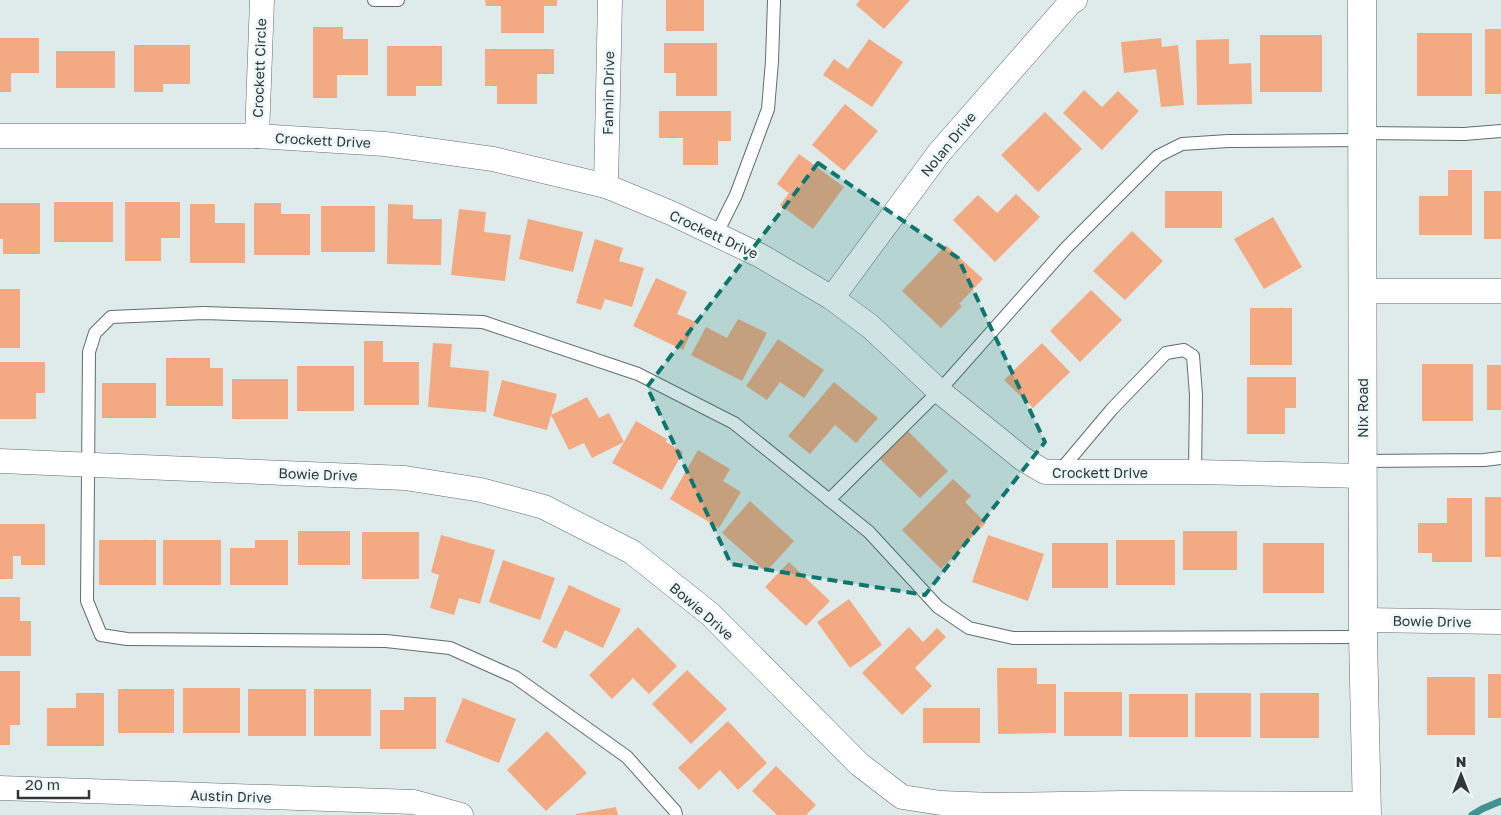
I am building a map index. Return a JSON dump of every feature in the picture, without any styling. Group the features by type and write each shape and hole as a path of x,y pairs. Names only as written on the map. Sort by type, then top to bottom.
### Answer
{"street":[{"name":"Crockett Circle","path":"257,136 262,0"},
{"name":"Fannin Drive","path":"606,186 610,0"},
{"name":"Nolan Drive","path":"832,298 939,153 1070,3 1076,0"},
{"name":"Nix Road","path":"1362,0 1363,629 1367,809"},
{"name":"Crockett Drive","path":"0,136 257,136 385,144 493,159 606,186 671,213 761,256 832,298 870,327 939,391 1023,459 1045,472 1363,469"},
{"path":"1362,291 1501,291"},
{"name":"Bowie Drive","path":"0,462 405,478 481,490 544,507 632,552 710,614 858,764 902,797 941,803 992,805 1122,803 1367,809"},
{"name":"Bowie Drive","path":"1363,629 1501,622"},
{"name":"Austin Drive","path":"0,788 414,802 461,815"}],"lane":[{"path":"374,0 398,0"},
{"path":"716,235 736,196 768,109 774,0"},
{"path":"829,500 939,391 1066,248 1158,156 1182,144 1191,143 1464,134 1501,131"},
{"path":"676,815 675,811 627,758 515,677 450,648 386,641 127,639 101,635 87,601 89,352 95,333 111,317 204,313 483,322 638,374 734,423 869,532 938,607 970,628 1013,638 1363,629"},
{"path":"1059,472 1112,410 1166,353 1184,350 1193,356 1196,386 1195,472"},
{"path":"1363,469 1501,458"}],"highlighted area":[{"path":"818,163 958,258 1045,442 925,595 731,564 647,387"}],"building":[{"path":"485,0 557,0 557,6 544,6 544,33 501,33 501,6 486,6"},
{"path":"666,0 704,0 704,31 666,31"},
{"path":"860,0 910,0 884,29 856,5"},
{"path":"313,27 343,27 343,39 368,39 368,75 337,75 337,98 313,98"},
{"path":"1485,29 1501,29 1501,94 1485,94"},
{"path":"1417,33 1472,33 1472,96 1417,96"},
{"path":"1260,35 1322,35 1322,92 1260,92"},
{"path":"0,38 39,38 39,73 11,73 11,92 0,92"},
{"path":"1161,38 1162,47 1178,45 1184,105 1161,107 1156,69 1124,73 1121,42"},
{"path":"869,39 903,62 872,107 823,75 834,59 848,69"},
{"path":"1229,39 1229,64 1251,63 1252,104 1197,105 1196,40"},
{"path":"664,43 717,43 717,96 676,96 676,73 664,73"},
{"path":"134,45 190,45 190,84 163,84 163,92 134,92"},
{"path":"387,46 442,46 442,86 416,86 416,96 387,96"},
{"path":"485,49 554,49 554,74 537,74 537,104 497,104 497,86 485,86"},
{"path":"56,51 115,51 115,88 56,88"},
{"path":"1084,90 1102,107 1118,91 1139,111 1102,150 1063,113"},
{"path":"845,104 878,131 844,171 812,145"},
{"path":"659,111 731,111 731,141 718,141 718,165 683,165 683,138 659,138"},
{"path":"1045,112 1082,149 1038,192 1001,155"},
{"path":"799,154 844,187 813,229 780,205 789,193 777,184"},
{"path":"1448,170 1472,170 1472,235 1419,235 1419,196 1448,196"},
{"path":"1165,191 1222,191 1222,228 1165,228"},
{"path":"1484,191 1501,191 1501,239 1484,239"},
{"path":"1016,194 1040,217 995,262 953,220 978,195 997,213"},
{"path":"54,202 113,202 113,242 54,242"},
{"path":"125,202 180,202 180,238 161,238 161,261 125,261"},
{"path":"0,203 40,203 40,254 3,254 3,239 0,239"},
{"path":"254,203 281,203 281,214 310,214 310,255 254,255"},
{"path":"190,204 215,204 215,223 245,223 245,263 190,263"},
{"path":"388,204 413,205 413,219 442,219 441,265 387,264"},
{"path":"321,206 375,206 375,252 321,252"},
{"path":"459,209 486,212 484,232 511,235 505,281 451,275"},
{"path":"1273,217 1302,267 1264,289 1234,239"},
{"path":"528,219 583,232 573,272 519,259"},
{"path":"1132,231 1163,261 1125,300 1093,271"},
{"path":"595,239 623,248 619,261 644,268 632,307 605,299 601,310 576,303"},
{"path":"946,245 983,279 959,304 962,306 941,328 902,291"},
{"path":"656,278 687,292 677,314 696,322 683,350 633,326"},
{"path":"0,289 20,289 20,348 0,348"},
{"path":"1091,290 1122,320 1080,362 1050,331"},
{"path":"1250,308 1292,308 1292,365 1250,365"},
{"path":"738,319 767,333 742,381 691,355 706,327 727,338"},
{"path":"778,339 824,370 804,398 780,382 767,400 746,386"},
{"path":"364,341 383,341 383,362 419,362 419,405 364,405"},
{"path":"433,343 452,344 450,367 489,371 486,412 428,407"},
{"path":"1042,343 1070,372 1033,408 1004,380"},
{"path":"166,358 210,358 210,368 223,368 223,406 166,406"},
{"path":"0,362 45,362 45,393 36,393 36,419 0,419"},
{"path":"1422,364 1473,364 1473,421 1422,421"},
{"path":"1487,365 1501,365 1501,410 1487,410"},
{"path":"297,366 354,366 354,411 297,411"},
{"path":"1247,377 1296,377 1296,408 1285,408 1285,434 1247,434"},
{"path":"232,379 288,379 288,419 232,419"},
{"path":"502,380 557,394 547,430 493,416"},
{"path":"834,382 878,418 856,443 835,425 810,454 788,436"},
{"path":"102,383 156,383 156,418 102,418"},
{"path":"587,397 599,418 609,413 624,442 592,458 584,443 569,450 551,415"},
{"path":"636,421 667,439 666,442 683,452 662,490 612,463"},
{"path":"908,431 948,471 920,498 880,459"},
{"path":"698,450 730,469 723,481 741,492 719,528 670,499"},
{"path":"953,479 971,496 965,502 986,523 941,569 902,530"},
{"path":"1485,497 1501,497 1501,557 1485,557"},
{"path":"1447,498 1472,498 1472,562 1432,562 1432,553 1418,553 1418,523 1447,523"},
{"path":"750,501 794,541 766,572 722,533"},
{"path":"0,524 45,524 45,565 21,565 21,556 13,556 13,579 0,579"},
{"path":"298,531 350,531 350,565 298,565"},
{"path":"1183,531 1237,531 1237,570 1183,570"},
{"path":"362,532 419,532 419,579 362,579"},
{"path":"441,535 495,550 480,604 459,598 454,615 430,608 439,575 431,572"},
{"path":"988,535 1044,554 1028,601 972,582"},
{"path":"99,540 156,540 156,585 99,585"},
{"path":"163,540 221,540 221,585 163,585"},
{"path":"255,540 288,540 288,585 230,585 230,548 255,548"},
{"path":"1116,540 1175,540 1175,585 1116,585"},
{"path":"1052,543 1108,543 1108,588 1052,588"},
{"path":"1263,543 1324,543 1324,593 1263,593"},
{"path":"503,560 555,578 540,620 489,602"},
{"path":"789,562 830,601 806,626 765,587"},
{"path":"569,585 621,609 603,648 565,630 556,649 542,642"},
{"path":"0,597 20,597 20,621 31,621 31,656 0,656"},
{"path":"849,599 882,645 850,668 817,622"},
{"path":"638,627 677,666 649,694 633,678 612,699 589,675"},
{"path":"909,627 923,642 937,628 946,637 915,668 932,686 902,715 862,673"},
{"path":"997,668 1037,668 1037,684 1056,684 1056,733 998,734"},
{"path":"687,670 727,709 691,744 652,704"},
{"path":"0,671 20,671 20,725 10,725 10,745 0,745"},
{"path":"1488,674 1501,674 1501,718 1488,718"},
{"path":"1427,677 1475,677 1475,735 1427,735"},
{"path":"183,688 240,688 240,733 183,733"},
{"path":"118,689 174,689 174,733 118,733"},
{"path":"248,689 306,689 306,736 248,736"},
{"path":"314,689 371,689 371,736 314,736"},
{"path":"1064,692 1122,692 1122,736 1064,736"},
{"path":"76,693 104,693 104,746 47,746 47,708 76,708"},
{"path":"1195,693 1251,693 1251,737 1195,737"},
{"path":"1260,693 1319,693 1319,738 1260,738"},
{"path":"1129,694 1188,694 1188,737 1129,737"},
{"path":"404,697 436,697 436,749 380,749 380,710 404,710"},
{"path":"463,698 516,719 499,763 445,742"},
{"path":"923,708 980,708 980,743 923,743"},
{"path":"728,721 767,763 738,790 720,770 699,790 678,768"},
{"path":"547,731 587,773 546,811 507,770"},
{"path":"776,766 816,805 806,815 777,815 752,791"},
{"path":"616,807 618,815 576,815 576,814"}],"waterway":[{"path":"1472,815 1501,801"}]}
